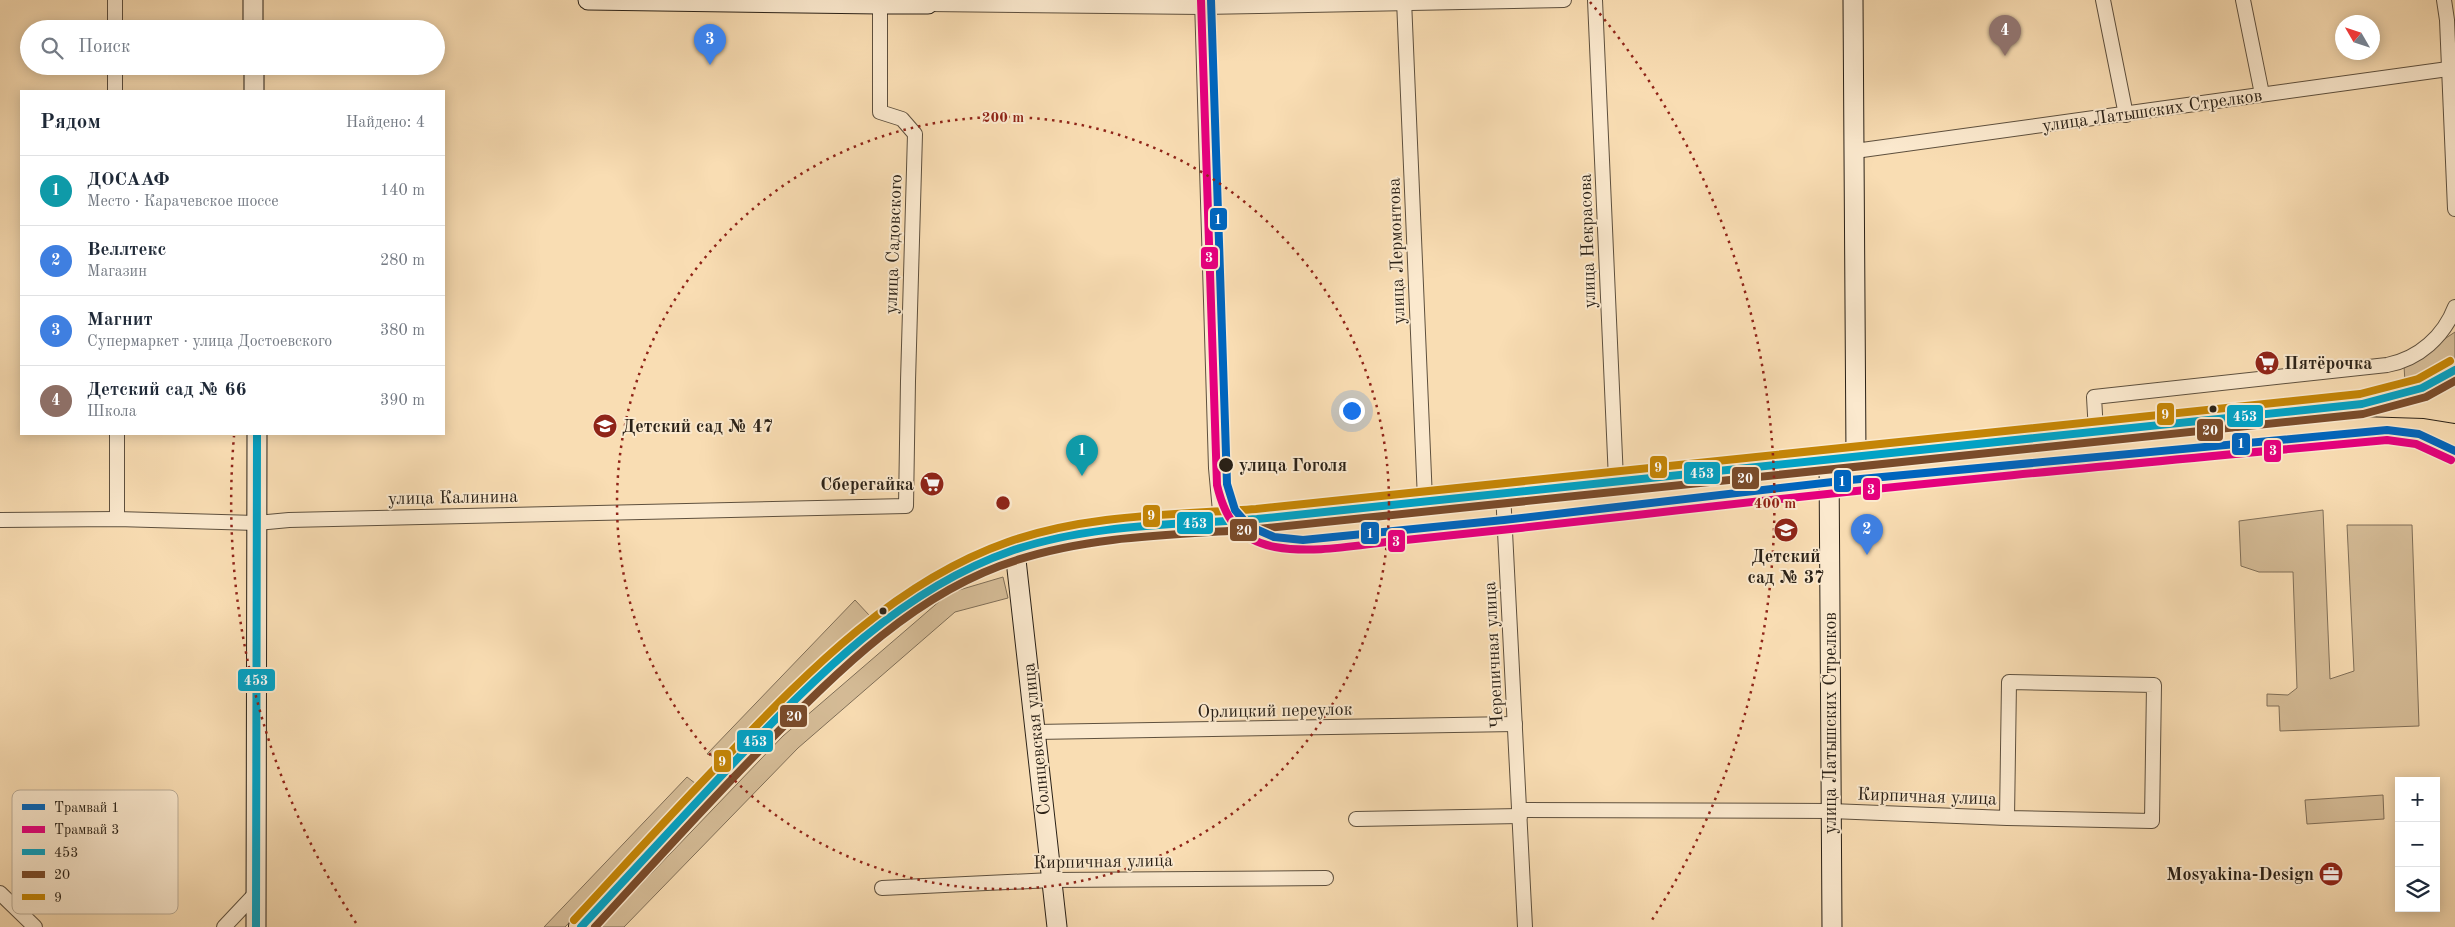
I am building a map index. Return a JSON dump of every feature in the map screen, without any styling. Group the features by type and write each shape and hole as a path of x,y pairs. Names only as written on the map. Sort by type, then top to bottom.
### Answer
{"highway":[{"path":"2362,404 2406,411 2455,427"},
{"path":"581,927 722,775 818,677 866,636 951,579 980,563 1015,551 1088,534 1159,526 1221,522 2362,404 2424,406 2455,412"}],"main road":[{"path":"2362,404 2422,388 2455,370"},
{"path":"2362,404 2455,393"}],"street":[{"path":"115,0 115,20"},
{"path":"253,0 253,20"},
{"path":"588,0 880,4 928,2 1202,3 1564,0"},
{"name":"улица Некрасова","path":"1595,0 1616,480"},
{"path":"1853,0 1856,456"},
{"path":"2103,0 2126,115"},
{"path":"2243,0 2262,94"},
{"path":"2444,0 2447,20 2455,209"},
{"name":"улица Лермонтова","path":"1404,2 1425,500"},
{"path":"1202,3 1216,468 1221,522"},
{"name":"улица Садовского","path":"880,4 880,112 902,119 916,134 906,506"},
{"name":"улица Латышских Стрелков","path":"1855,151 2448,69"},
{"path":"115,75 115,90"},
{"path":"254,75 254,90"},
{"path":"2096,432 2094,397 2387,365 2404,360 2420,352 2438,337 2450,320 2455,306"},
{"path":"117,435 117,519"},
{"path":"256,927 257,435"},
{"name":"улица Латышских Стрелков","path":"1829,458 1832,927"},
{"name":"Черепичная улица","path":"1503,492 1525,927"},
{"name":"улица Калинина","path":"0,520 117,519 257,523 317,519 906,506"},
{"name":"Солнцевская улица","path":"1015,551 1057,927"},
{"name":"Кирпичная улица","path":"1520,813 1831,811 2007,818 2152,821 2154,685 2009,682 2007,818"},
{"name":"Орлицкий переулок","path":"1035,732 1516,724"},
{"path":"1356,819 1520,813"},
{"name":"Кирпичная улица","path":"882,888 1052,880 1326,878"},
{"path":"0,893 12,905"},
{"path":"224,927 256,893"},
{"path":"22,914 35,927"}],"shaded area":[{"path":"2455,332 2455,359 2418,380 2405,382 2404,366"},
{"path":"2323,510 2330,679 2354,671 2347,525 2412,525 2419,726 2280,731 2279,706 2267,706 2267,694 2288,695 2297,688 2293,572 2259,572 2241,566 2239,521"},
{"path":"1003,577 1008,598 955,612 798,748 624,927 600,927 783,736 949,593"},
{"path":"855,600 869,615 719,759 707,754"},
{"path":"687,777 700,787 565,927 544,927"},
{"path":"2383,795 2384,819 2307,824 2305,800"}],"tram line":[{"name":"3","path":"1201,0 1217,485 1229,518 1243,533 1262,544 1305,550 1335,548 1731,504 2387,440 2416,444 2451,460"},
{"name":"1","path":"1211,0 1227,484 1235,510 1249,526 1274,537 1303,540 1504,520 1850,480 2387,430 2419,434 2455,451"}],"transit line":[{"name":"9","path":"574,920 761,721 824,659 858,630 892,604 929,580 967,559 1008,542 1038,533 1069,526 1131,517 1256,509 2360,394 2418,379 2450,361"},
{"name":"453","path":"581,927 769,726 863,638 933,588 971,567 1011,551 1041,542 1071,535 1133,527 1257,519 2362,404 2422,388 2455,370"},
{"name":"20","path":"595,927 742,768 849,663 912,613 945,592 980,574 1017,560 1076,545 1136,537 1258,529 2363,414 2426,397 2455,381"},
{"name":"453","path":"256,927 257,435"}],"place":[{"name":"Детский сад № 66","path":"2005,56"},
{"name":"Магнит","path":"710,65"},
{"name":"Пятёрочка","path":"2267,363"},
{"name":"Детский сад № 47","path":"605,426"},
{"name":"улица Гоголя","path":"1226,465"},
{"name":"ДОСААФ","path":"1082,476"},
{"name":"Сберегайка","path":"932,484"},
{"name":"Детский сад № 37","path":"1786,530"},
{"name":"Веллтекс","path":"1867,555"},
{"name":"Mosyakina-Design","path":"2331,874"}]}
